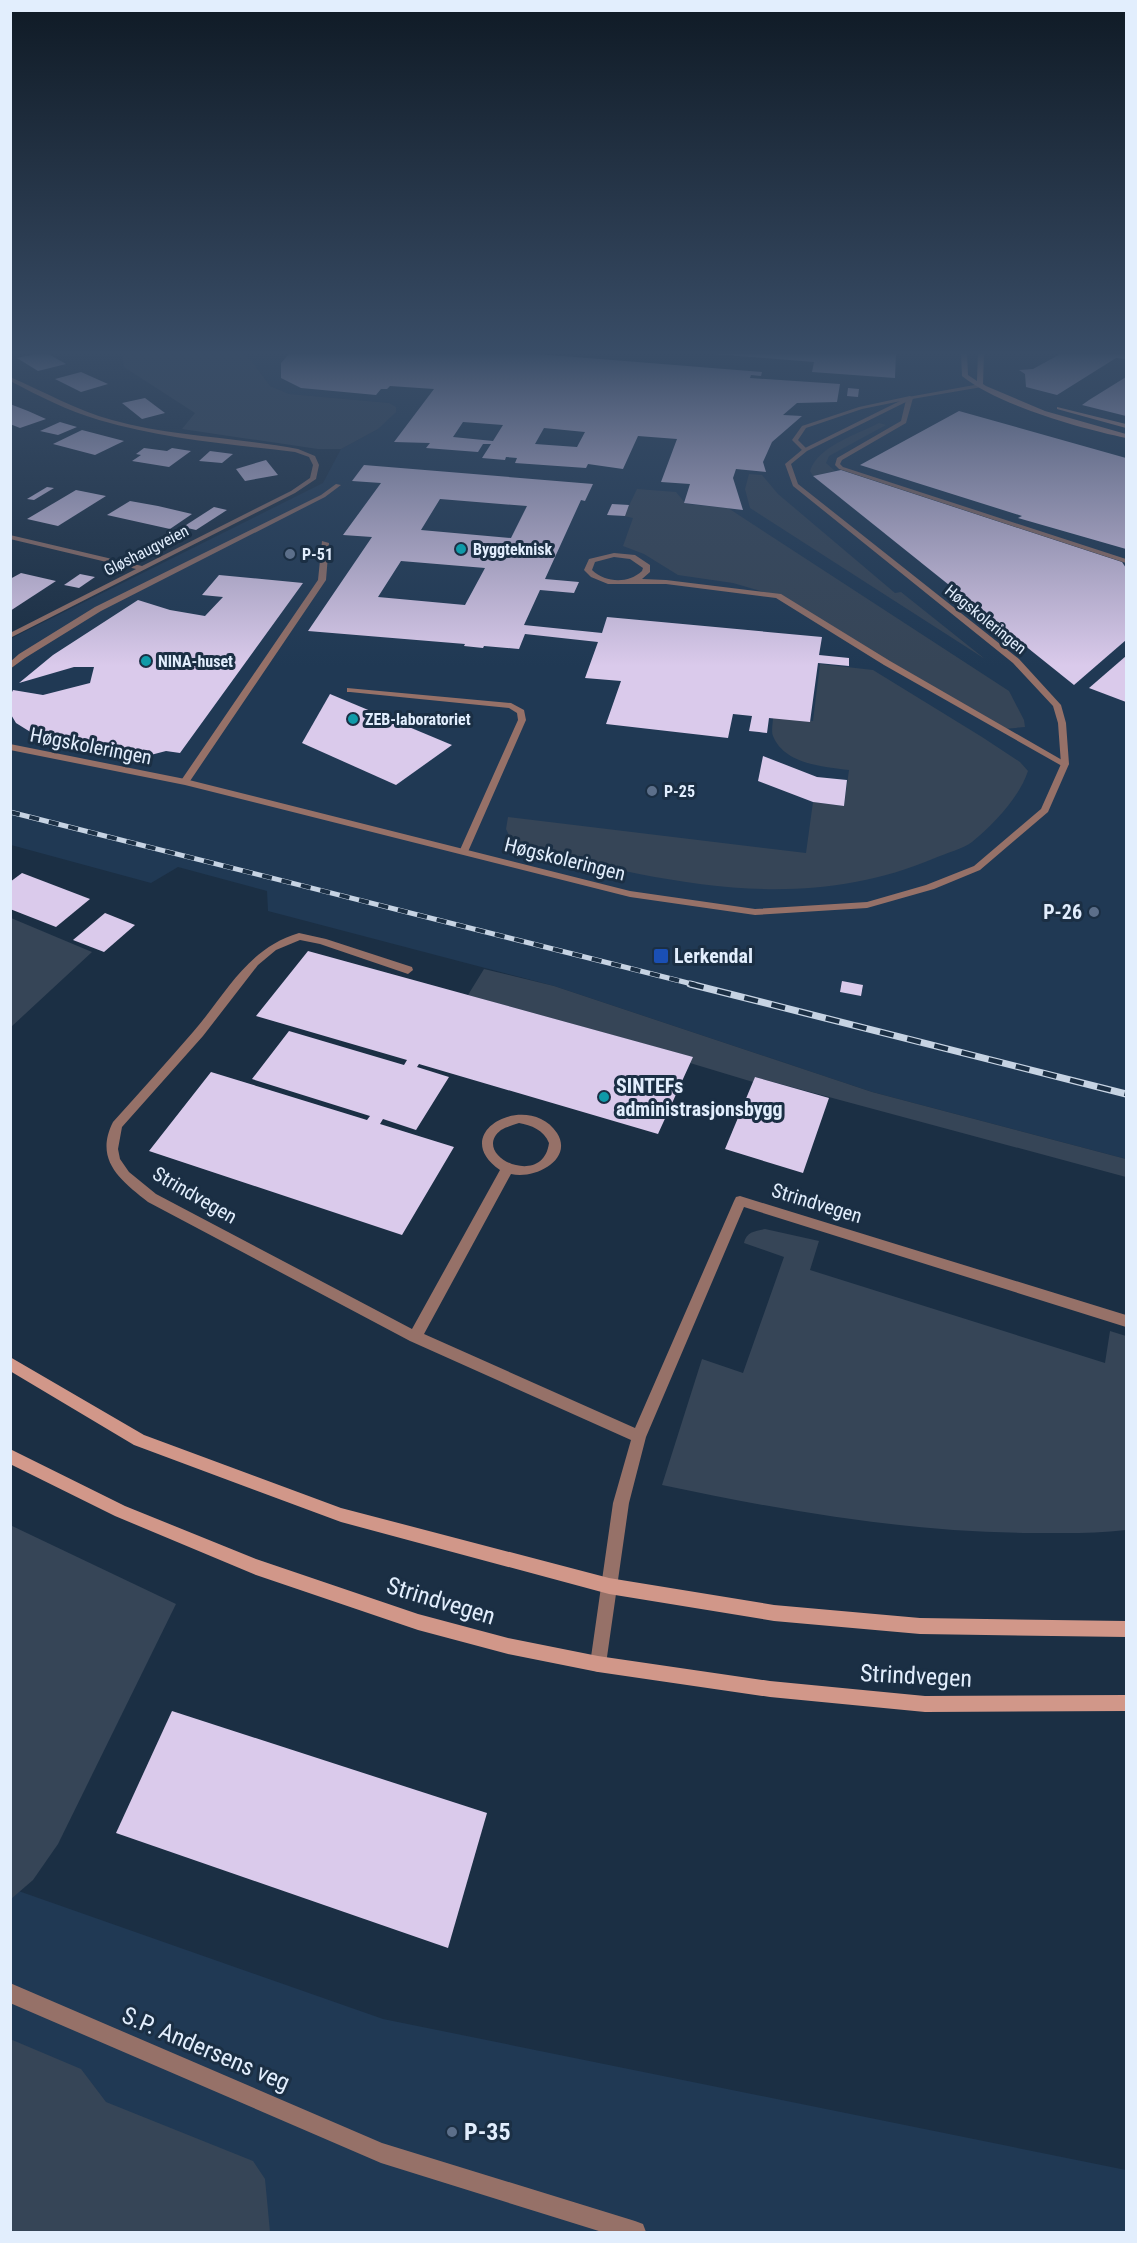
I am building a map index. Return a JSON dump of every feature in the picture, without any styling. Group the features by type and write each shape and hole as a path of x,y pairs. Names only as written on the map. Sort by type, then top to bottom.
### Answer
{"main road":[{"path":"10,1363 140,1440 341,1515 609,1586 774,1613 920,1626 1126,1629"},
{"name":"Strindvegen","path":"10,1456 120,1511 256,1567 418,1622 508,1646 598,1664 770,1689 925,1704 1126,1703"}],"street":[{"name":"Gløshaugveien","path":"10,636 293,492 313,479 316,465 312,457"},
{"name":"Høgskoleringen","path":"10,747 185,782 630,894 755,912 867,905 930,887 976,868 1045,810 1065,764 1062,723 1057,705 1016,661 795,485 788,464 797,457"},
{"path":"843,457 837,464 841,468 1126,561"},
{"path":"10,667 22,656 98,609 323,496 338,485"},
{"path":"10,537 140,568"},
{"path":"185,782 322,580 325,543"},
{"path":"628,581 646,572 647,567 639,560 614,555 598,558 589,566 588,570 596,578 613,582 666,582 778,596 887,663 1065,764"},
{"path":"350,690 511,706 521,712 519,728 464,852"},
{"name":"Strindvegen","path":"408,970 322,940 299,936 272,948 254,962 199,1033 117,1125 110,1142 114,1162 130,1181 152,1198 415,1337 639,1437"},
{"path":"518,1118 533,1120 545,1126 553,1136 554,1148 549,1159 537,1167 522,1171 507,1169 494,1163 487,1152 487,1141 493,1130 504,1122 518,1118"},
{"path":"415,1337 507,1169"},
{"name":"Strindvegen","path":"598,1664 621,1503 639,1437 740,1201 1126,1321"},
{"name":"S.P. Andersens veg","path":"10,1993 381,2153 635,2232"}],"shaded area":[{"path":"337,457 1126,457 1126,1159 872,1092 554,986 268,911 267,891 178,867 151,883 11,845 10,639 323,483"},
{"path":"819,457 829,457 826,463 835,471 813,476 810,471"},
{"path":"749,474 762,475 778,494 895,593 901,592 985,659 750,508 745,489"},
{"path":"637,489 676,492 686,504 728,508 1009,691 1024,720 1025,727 1004,729 778,596 733,583 678,575 644,554 623,546 633,518 624,516"},
{"path":"820,664 873,670 982,737 1020,762 1028,771 1019,791 989,827 964,847 882,876 830,886 777,889 724,887 619,870 514,845 506,829 508,817 806,853 813,802 844,806 849,770 817,765 786,753 773,736 772,727 773,717 813,721"},
{"path":"11,918 92,952 11,1027"},
{"path":"484,969 554,986 872,1092 1126,1159 1126,1177 755,1077 753,1082 690,1063 692,1057 468,995"},
{"path":"765,1229 819,1241 810,1270 1105,1363 1110,1331 1126,1336 1126,1530 1091,1533 1031,1533 938,1529 799,1511 662,1485 702,1359 743,1373 784,1257 744,1243 749,1234"},
{"path":"10,1525 176,1604 58,1844 33,1880 11,1899"},
{"path":"10,1888 383,2019 1126,2170 1126,2232 11,2232"},
{"path":"10,2039 81,2069 106,2102 253,2161 265,2179 270,2232 11,2232"}],"building":[{"path":"138,457 183,457 169,467 132,461"},
{"path":"204,457 230,457 222,463 199,461"},
{"path":"483,457 629,457 623,469 588,464 586,468 515,463 517,458 506,457 505,460"},
{"path":"670,457 765,457 763,462 766,472 736,469 733,478 743,510 684,503 690,484 661,482"},
{"path":"875,457 1126,458 1126,549 1018,518 1022,516 860,465"},
{"path":"266,460 278,475 245,481 236,469"},
{"path":"364,465 593,484 585,501 581,500 545,579 579,582 574,593 540,590 524,625 602,633 607,617 822,637 819,655 849,658 849,666 818,663 810,722 769,718 767,733 749,731 752,716 733,714 728,738 606,724 621,681 585,678 598,642 525,634 519,649 484,646 483,648 464,646 465,644 308,631 372,537 343,535 381,483 352,481","holes":["440,499 527,506 511,538 421,530","401,561 485,568 465,605 378,597"]},
{"path":"841,470 1122,562 1126,568 1126,640 1074,685 813,476"},
{"path":"47,487 54,488 34,500 27,499"},
{"path":"76,490 106,496 58,526 27,519"},
{"path":"130,501 192,514 170,529 107,515"},
{"path":"612,504 629,505 625,516 607,515"},
{"path":"214,507 227,510 196,530 183,527"},
{"path":"21,573 56,581 10,611 10,579"},
{"path":"80,574 95,577 79,588 64,585"},
{"name":"NINA-huset","path":"219,575 303,583 180,753 166,751 143,757 89,750 92,747 64,742 65,739 60,741 39,736 42,734 32,733 16,723 10,713 10,696 13,690 43,695 90,683 94,667 74,667 19,683 53,655 138,600 170,610 205,616 223,597 202,595"},
{"path":"1126,656 1126,702 1089,688"},
{"name":"ZEB-laboratoriet","path":"330,694 452,745 396,785 302,743"},
{"path":"763,756 817,777 847,780 844,806 813,802 758,781"},
{"path":"22,873 90,899 56,927 10,909 10,882"},
{"path":"105,913 135,925 104,952 73,940"},
{"name":"SINTEFs administrasjonsbygg","path":"308,951 693,1057 658,1134 419,1064 417,1067 449,1077 416,1130 383,1119 380,1124 454,1147 402,1235 149,1151 211,1072 367,1120 370,1116 252,1079 289,1031 404,1065 407,1060 256,1016"},
{"path":"842,981 863,985 861,996 840,992"},
{"path":"755,1077 829,1098 803,1173 725,1149"},
{"path":"172,1711 487,1813 448,1948 116,1833"}],"railway":[{"path":"10,812 696,985"},
{"path":"690,984 1126,1094"}],"place":[{"name":"Byggteknisk","path":"461,549"},
{"name":"P-51","path":"290,554"},
{"name":"NINA-huset","path":"146,661"},
{"name":"ZEB-laboratoriet","path":"353,719"},
{"name":"P-25","path":"652,791"},
{"name":"P-26","path":"1094,912"},
{"name":"Lerkendal","path":"661,956"},
{"name":"SINTEFs administrasjonsbygg","path":"604,1097"},
{"name":"P-35","path":"452,2132"}]}
